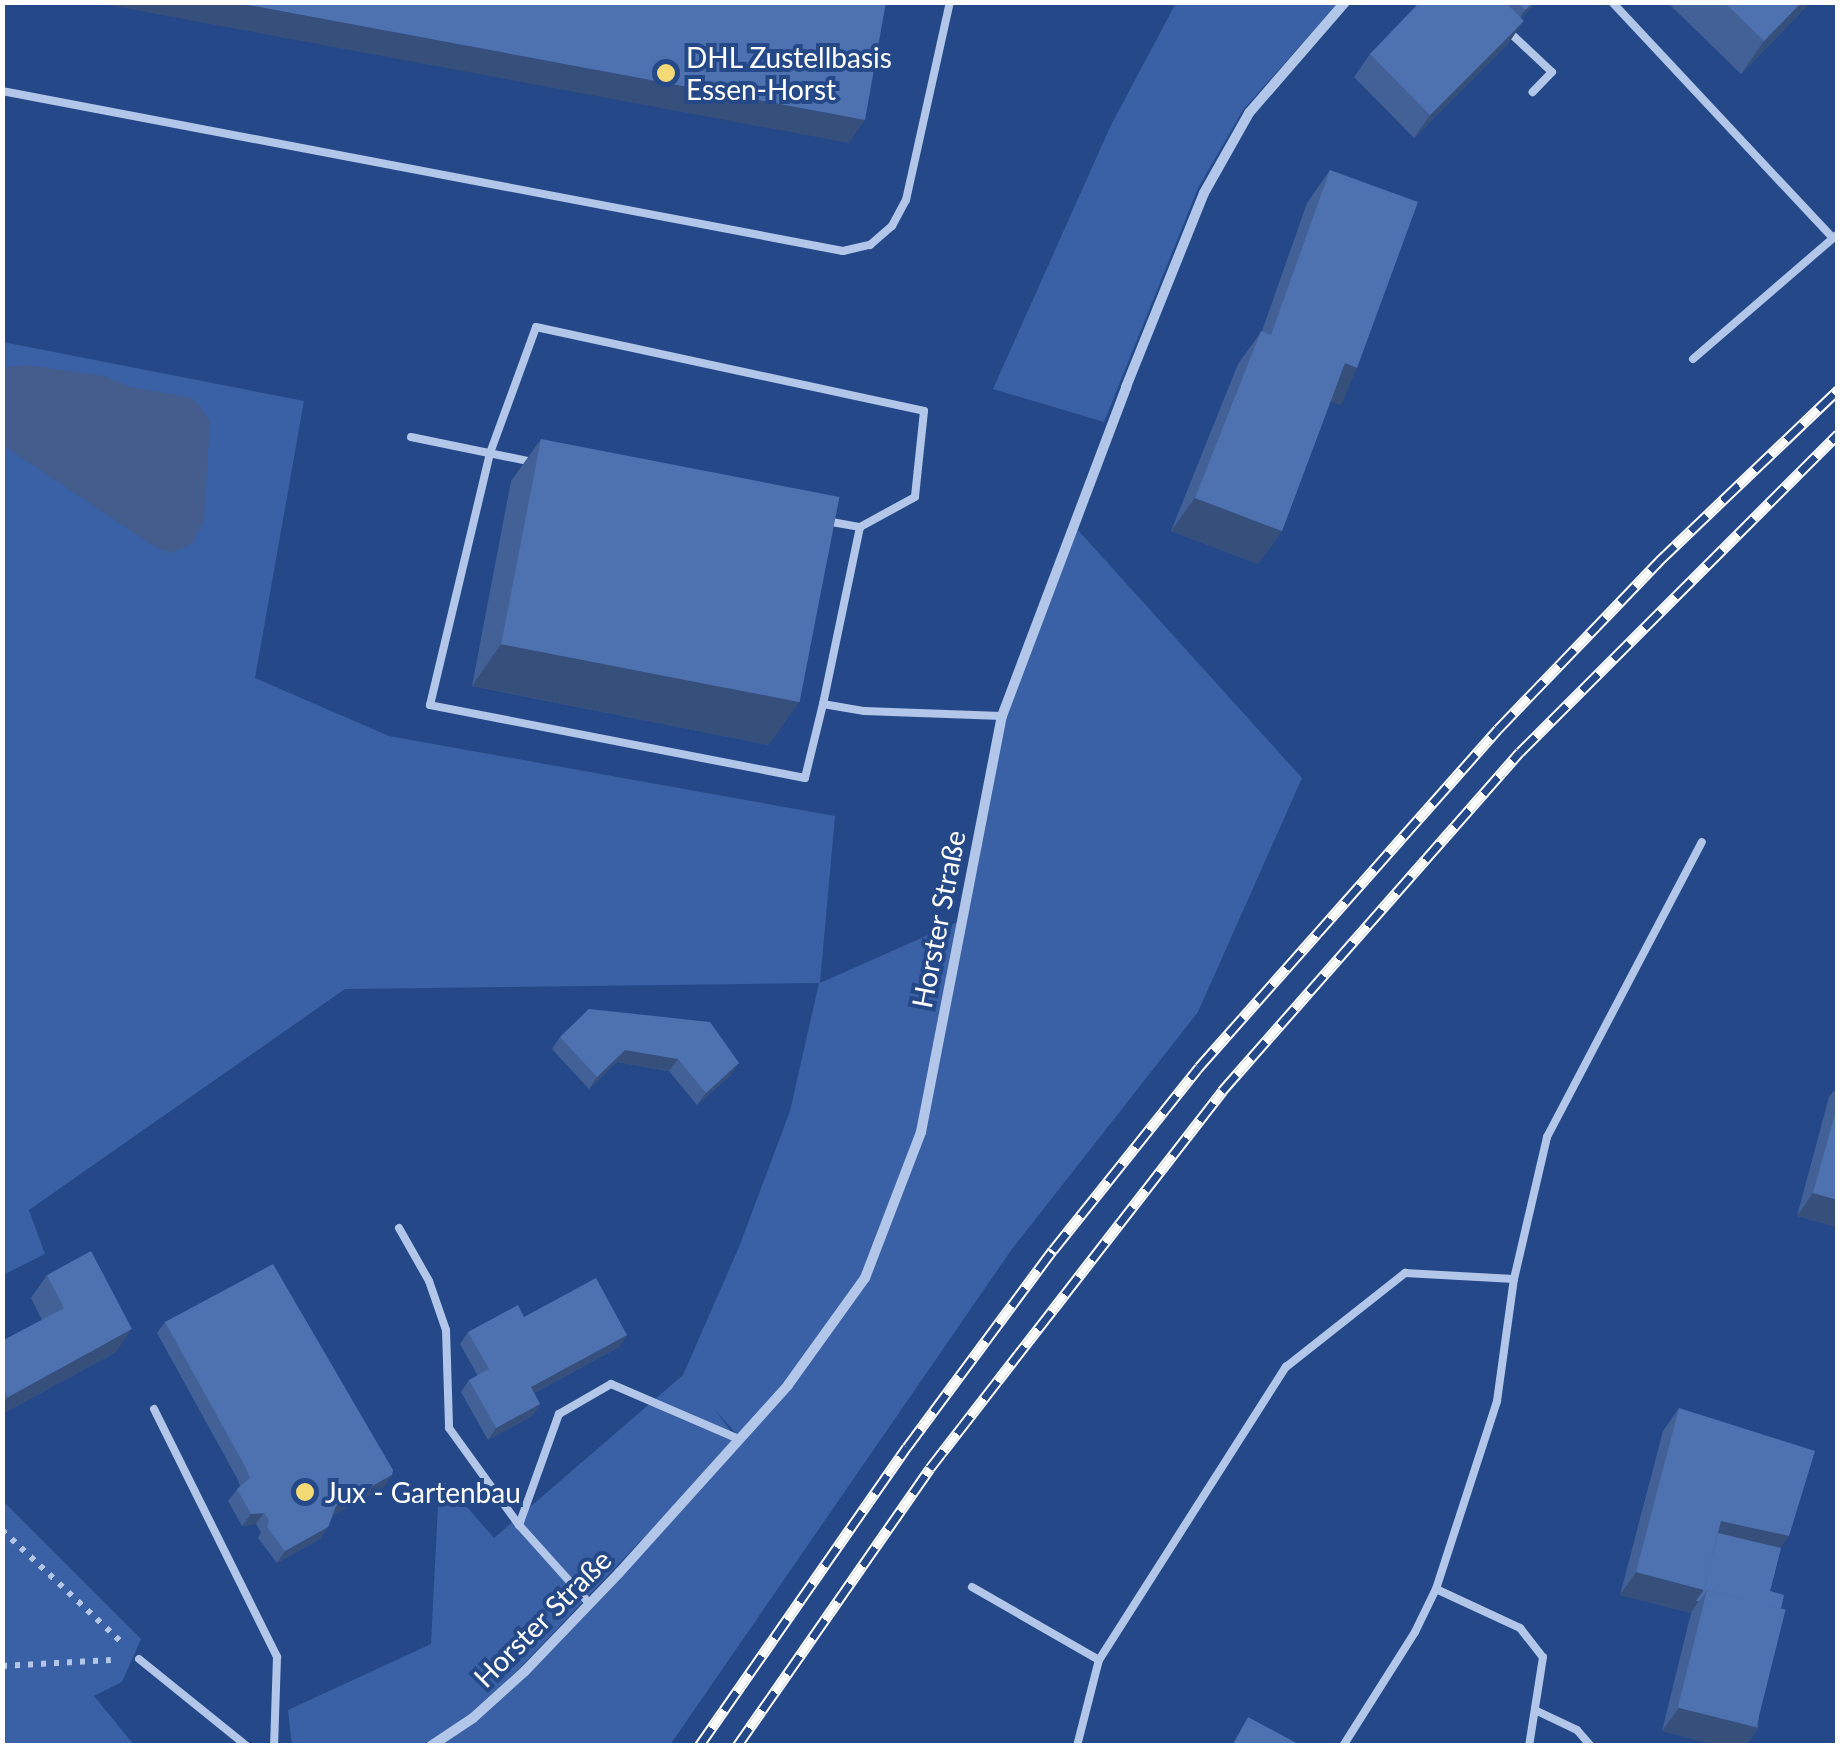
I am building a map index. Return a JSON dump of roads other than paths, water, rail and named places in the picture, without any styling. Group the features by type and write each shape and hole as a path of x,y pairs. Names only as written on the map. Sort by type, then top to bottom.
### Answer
{"street":[{"name":"Horster Straße","path":"431,1746 473,1718 590,1603 788,1386 865,1278 920,1132 1002,716 1204,192 1249,113 1345,2"}],"lane":[{"path":"2,91 843,251 870,245 892,226 906,200 950,2"},
{"path":"1612,2 1835,236 1693,359"},
{"path":"1502,26 1552,72 1532,92"},
{"path":"821,520 860,528 916,496 924,411 536,327 490,453 430,705 805,778 860,528"},
{"path":"411,437 548,465"},
{"path":"822,704 864,711 1002,716"},
{"path":"1343,1746 1415,1632 1436,1589 1497,1401 1514,1279 1547,1137 1702,842"},
{"path":"399,1228 430,1282 446,1330 449,1428 518,1525 590,1603"},
{"path":"1077,1746 1099,1660 1286,1367 1405,1273 1514,1279"},
{"path":"518,1525 560,1414 612,1384 739,1439"},
{"path":"154,1409 277,1657 274,1746"},
{"path":"972,1587 1099,1660"},
{"path":"1436,1589 1520,1628 1544,1657 1538,1711 1529,1746"},
{"path":"139,1659 247,1746"},
{"path":"1538,1711 1576,1730 1591,1746"}],"railway":[{"path":"699,1746 907,1447 1053,1250 1199,1067 1498,729 1659,561 1838,390"},
{"path":"737,1746 930,1468 1222,1091 1520,752 1838,434"}],"place":[{"name":"DHL Zustellbasis Essen-Horst","path":"666,73"},
{"name":"Jux - Gartenbau","path":"305,1492"}]}
